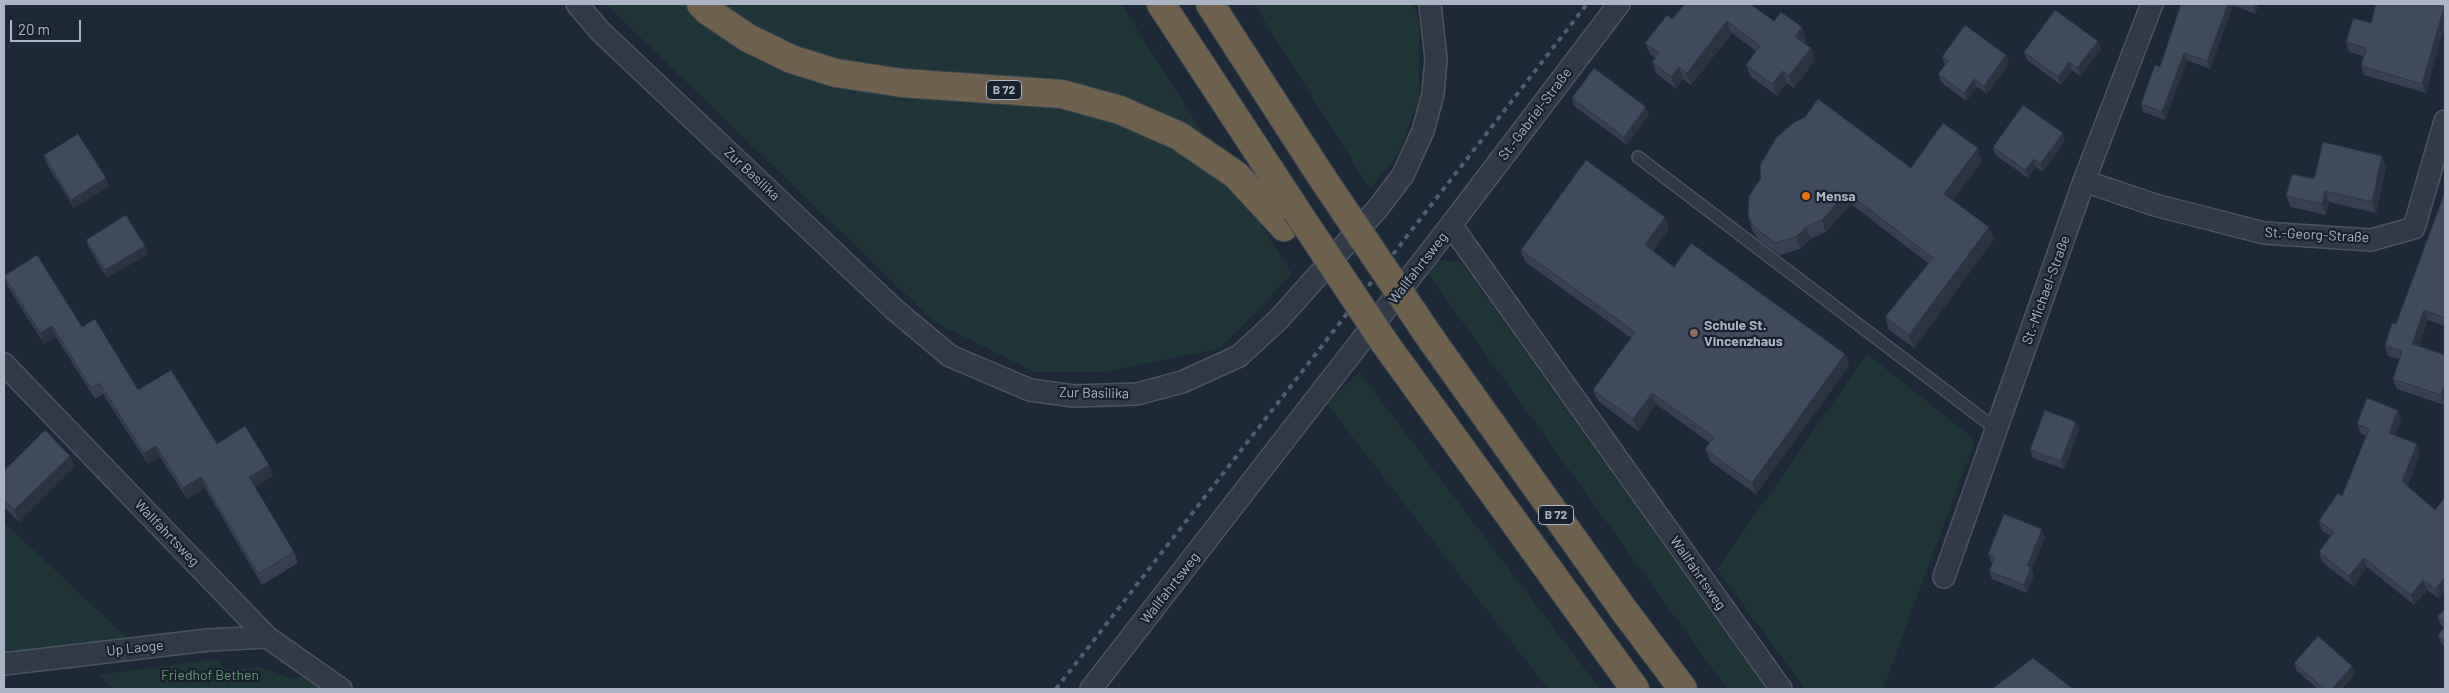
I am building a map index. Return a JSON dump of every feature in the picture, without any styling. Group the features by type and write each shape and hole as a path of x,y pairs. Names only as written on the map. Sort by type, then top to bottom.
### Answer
{"highway":[{"name":"B 72","path":"701,4 708,11 748,38 791,59 836,73 902,83 1062,94 1120,110 1179,136 1236,175 1290,218"},
{"name":"B 72","path":"1161,4 1290,218 1384,342 1635,689"},
{"name":"B 72","path":"1210,4 1320,176 1431,338 1623,609 1683,689"}],"street":[{"name":"Zur Basilika","path":"577,4 600,31 874,290 950,356 1030,390 1074,396 1137,394 1182,382 1239,356 1279,319 1378,208 1403,175 1423,131 1433,94 1436,59 1430,4"},
{"name":"St.-Gabriel-Straße","path":"1450,225 1619,4"},
{"name":"St.-Michael-Straße","path":"1944,577 2084,181 2152,4"},
{"name":"St.-Georg-Straße","path":"2084,181 2155,205 2264,233 2371,240 2414,228 2445,121"},
{"name":"Wallfahrtsweg","path":"1091,689 1450,225 1781,689"},
{"name":"Wallfahrtsweg","path":"4,364 267,637 341,689"},
{"name":"Up Laoge","path":"4,664 208,640 267,637"}],"lane":[{"path":"1638,157 1996,429"}],"green space":[{"path":"606,4 1121,4 1292,274 1221,348 1104,372 1034,372 934,322"},
{"path":"1254,4 1413,4 1419,21 1419,99 1397,155 1370,189"},
{"path":"1438,260 1461,262 1766,689 1727,689 1428,274"},
{"path":"1867,354 1975,440 1883,689 1805,689 1717,569"},
{"path":"1359,372 1600,689 1548,689 1327,404"},
{"path":"4,522 127,638 4,654"},
{"name":"Friedhof Bethen","path":"215,659 227,670 260,667 292,679 301,676 320,689 114,689 98,675"}],"building":[{"path":"1685,4 1750,4 1774,21 1781,12 1802,27 1795,37 1811,48 1789,76 1783,71 1772,84 1746,65 1760,46 1727,21 1687,73 1679,67 1671,77 1652,62 1659,53 1645,43 1667,15 1672,19"},
{"path":"2181,4 2228,4 2207,61 2184,53 2162,112 2141,104 2155,65 2160,67"},
{"path":"2376,4 2445,4 2422,84 2361,66 2366,48 2346,42 2353,18 2371,23"},
{"path":"2055,10 2098,41 2077,68 2069,62 2058,77 2024,52"},
{"path":"1965,25 2006,55 1984,86 1974,79 1964,93 1938,74 1948,61 1942,57"},
{"path":"1594,68 1646,107 1624,137 1572,98"},
{"path":"1818,99 1911,168 1943,123 1978,148 1944,194 1989,227 1909,335 1885,317 1933,258 1847,192 1822,220 1806,227 1796,237 1775,243 1754,227 1748,216 1749,196 1761,178 1760,166 1776,138 1793,123 1805,117"},
{"path":"2023,105 2063,133 2040,164 2034,159 2025,170 1993,147"},
{"path":"78,134 106,178 71,200 44,155"},
{"path":"2323,142 2382,156 2372,202 2325,191 2322,204 2286,196 2292,174 2314,179"},
{"path":"1586,160 1665,217 1645,245 1674,267 1691,243 1845,354 1752,483 1705,449 1714,437 1652,393 1633,419 1593,390 1635,332 1521,250"},
{"path":"2445,192 2445,318 2424,310 2412,344 2445,355 2445,382 2441,395 2393,379 2402,351 2385,346 2392,323 2396,324"},
{"path":"126,215 145,246 105,270 86,240"},
{"path":"37,255 82,327 95,319 138,390 171,370 217,444 245,426 269,465 249,477 294,552 258,574 201,477 183,488 156,446 144,453 99,383 91,388 52,326 40,333 4,276"},
{"path":"2367,398 2398,410 2389,433 2417,444 2402,481 2435,510 2445,497 2445,577 2435,589 2423,580 2411,595 2364,558 2349,576 2319,552 2334,532 2319,521 2338,493 2342,496 2369,429 2357,424"},
{"path":"2045,410 2076,422 2061,461 2030,450"},
{"path":"45,430 70,456 14,510 4,500 4,471"},
{"path":"2004,514 2042,529 2027,566 2031,567 2024,585 1989,571 1995,557 1988,554"},
{"path":"2445,610 2445,623 2437,616"},
{"path":"2445,626 2445,641 2438,635"},
{"path":"2318,636 2352,666 2332,689 2325,689 2294,663"},
{"path":"2033,658 2073,689 1992,689"}],"railway":[{"path":"1056,689 1587,4"}],"place":[{"name":"Mensa","path":"1806,196"},
{"name":"Schule St. Vincenzhaus","path":"1694,333"}]}
